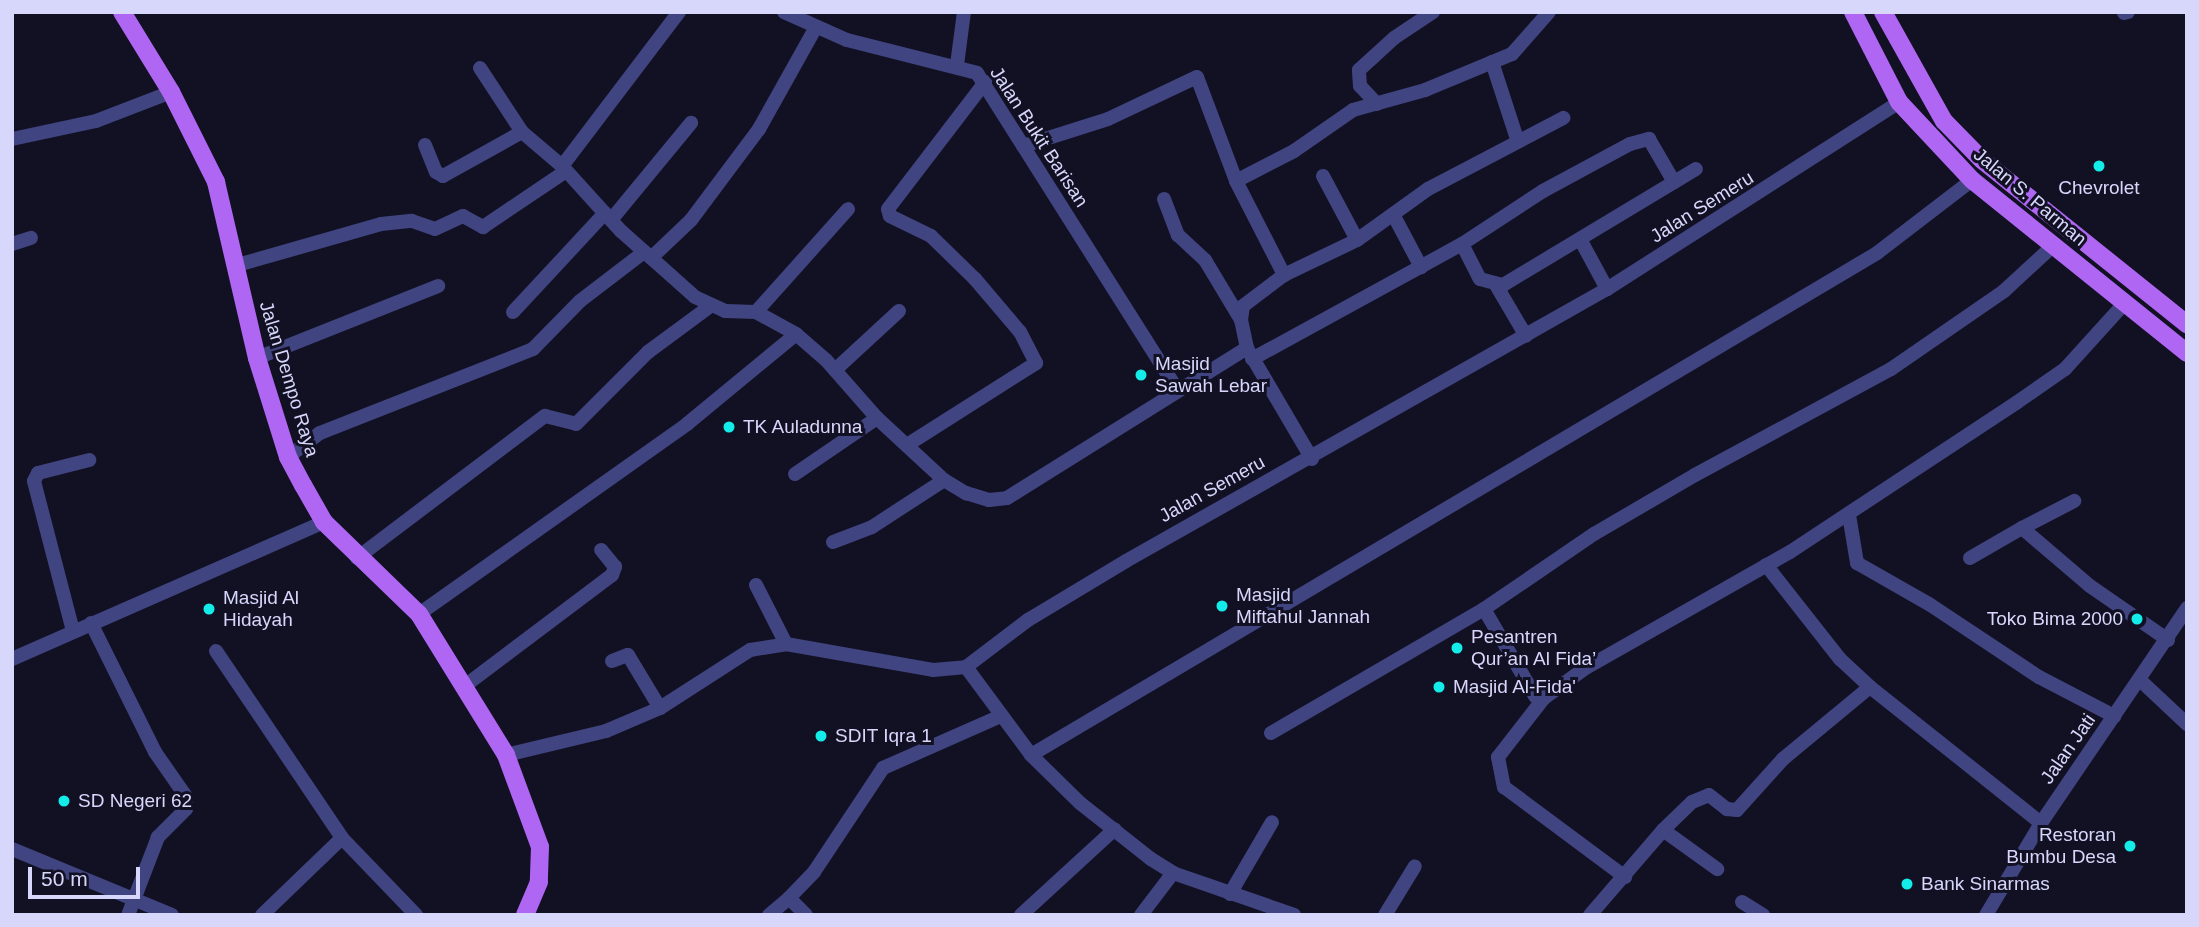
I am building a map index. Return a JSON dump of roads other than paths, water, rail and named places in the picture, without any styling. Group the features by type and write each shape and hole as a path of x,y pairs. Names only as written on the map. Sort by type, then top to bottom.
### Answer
{"main road":[{"name":"Jalan Dempo Raya","path":"121,12 171,92 216,182 257,358 288,457 324,522 358,558 419,614 466,685 506,755 540,847 539,882 525,915"},
{"name":"Jalan S. Parman","path":"1853,12 1899,102 1972,180 2055,244 2124,304 2187,353"},
{"name":"Jalan S. Parman","path":"1883,12 1944,121 1982,160 2183,319"}],"street":[{"path":"234,265 382,225 417,223 435,229 463,216 482,227 564,168 679,12"},
{"name":"Jalan Bukit Barisan","path":"784,12 848,40 957,65 977,73 1178,391"},
{"path":"957,65 964,12"},
{"path":"1377,104 1360,86 1359,70 1394,38 1433,12"},
{"path":"1236,181 1294,151 1353,110 1377,104 1512,54 1549,12"},
{"path":"288,457 320,433 533,349 580,301 648,255 691,220 759,129 816,27"},
{"path":"1492,62 1517,139"},
{"path":"480,68 522,131 564,168 648,255 709,307 756,312 796,334 835,370 877,418 944,480 989,500 1007,498 1178,391 1421,267 1462,244 1553,184 1630,144 1649,139 1674,181"},
{"path":"1023,146 1108,118 1198,77 1236,181 1284,275"},
{"path":"907,445 1036,363 1020,332 975,279 931,236 890,216 888,209 985,82"},
{"path":"12,139 96,121 171,92"},
{"name":"Jalan Semeru","path":"967,667 1028,620 1093,580 1226,502 1312,459 1608,289 1899,102"},
{"path":"1241,320 1243,306 1284,275 1357,240 1428,189 1517,139 1563,118"},
{"path":"513,312 608,216 691,123"},
{"path":"425,145 436,172 443,176 522,131"},
{"path":"1462,244 1480,279 1503,285 1696,169"},
{"path":"1323,176 1357,240"},
{"path":"1031,755 1877,253 1972,180"},
{"path":"1164,198 1178,234 1205,260 1241,320 1250,353 1312,459"},
{"path":"756,312 848,209"},
{"path":"1394,216 1421,267"},
{"path":"12,244 31,238"},
{"path":"1580,239 1608,289"},
{"path":"1270,733 1484,609 1617,521 1891,369 2004,291 2055,244"},
{"path":"1496,285 1526,336"},
{"path":"257,358 438,286"},
{"path":"1625,877 1504,787 1498,757 1544,698 1584,669 1849,515 2065,369 2124,304"},
{"path":"358,558 545,416 576,424 648,352 709,307"},
{"path":"835,370 900,311"},
{"path":"419,614 687,424 796,334"},
{"path":"795,474 877,418"},
{"path":"73,631 34,481 38,473 89,460"},
{"path":"833,542 872,527 944,480"},
{"path":"1970,558 2074,501"},
{"path":"1849,515 1857,563 1929,604 2039,677 2114,716"},
{"path":"12,659 324,522"},
{"path":"2022,528 2090,586 2168,640"},
{"path":"466,685 612,575 615,567 601,550"},
{"path":"1766,565 1840,659 1870,687 2041,822"},
{"path":"756,585 786,644"},
{"name":"Jalan Jati","path":"1986,915 2041,822 2141,681 2187,608"},
{"path":"1484,609 1535,696 1544,698"},
{"path":"91,623 155,752 186,795 186,809 158,837 131,908"},
{"path":"506,755 606,731 660,708 713,671 750,650 786,644 933,670 967,667 1031,755 1080,803 1173,873 1268,911 1294,915"},
{"path":"216,652 342,838 416,915"},
{"path":"612,661 628,655 660,708"},
{"path":"2141,681 2187,724"},
{"path":"1592,914 1663,830 1705,796 1737,810 1783,759 1870,687"},
{"path":"769,915 814,872 883,768 1001,716"},
{"path":"1230,894 1272,822"},
{"path":"1021,915 1115,829"},
{"path":"1663,830 1717,869"},
{"path":"262,915 342,838"},
{"path":"12,849 131,908 172,915"},
{"path":"1385,915 1415,866"},
{"path":"1141,915 1173,873"},
{"path":"789,898 806,915"},
{"path":"1742,902 1763,915"}],"place":[{"name":"Chevrolet","path":"2099,166"},
{"name":"Masjid Sawah Lebar","path":"1141,375"},
{"name":"TK Auladunna","path":"729,427"},
{"name":"Masjid Miftahul Jannah","path":"1222,606"},
{"name":"Masjid Al Hidayah","path":"209,609"},
{"name":"Toko Bima 2000","path":"2137,619"},
{"name":"Pesantren Qur’an Al Fida’","path":"1457,648"},
{"name":"Masjid Al-Fida'","path":"1439,687"},
{"name":"SDIT Iqra 1","path":"821,736"},
{"name":"SD Negeri 62","path":"64,801"},
{"name":"Restoran Bumbu Desa","path":"2130,846"},
{"name":"Bank Sinarmas","path":"1907,884"}]}
